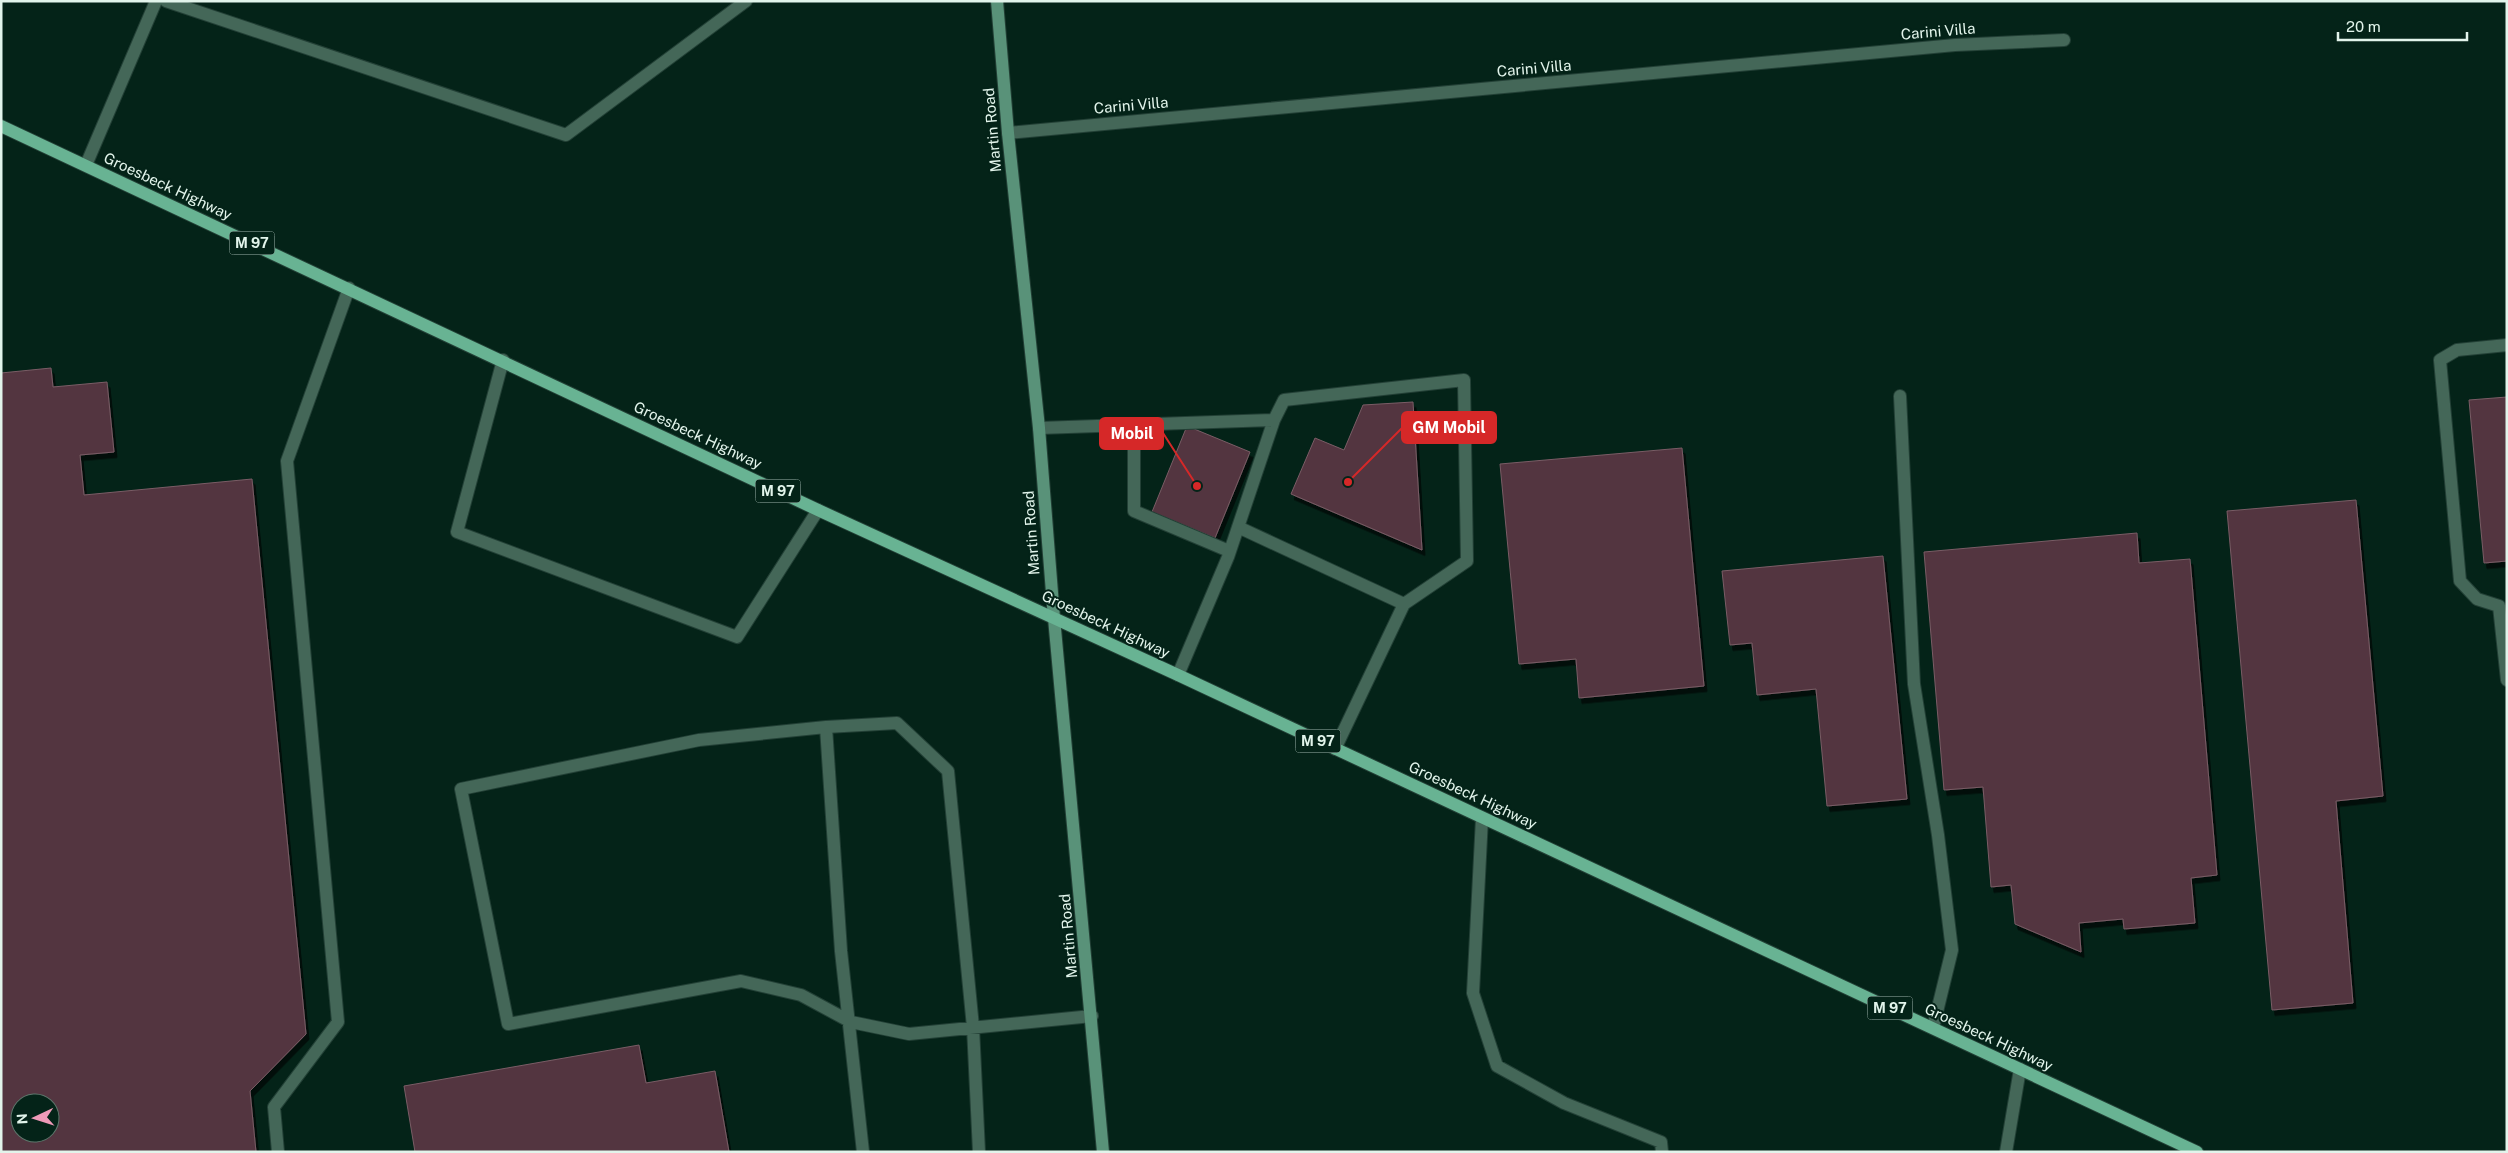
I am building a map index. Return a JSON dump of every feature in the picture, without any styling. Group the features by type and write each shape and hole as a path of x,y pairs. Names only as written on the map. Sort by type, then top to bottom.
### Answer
{"main road":[{"name":"Groesbeck Highway","path":"1,126 503,360 818,510 1178,675 1933,1028 2183,1149 2197,1152"}],"street":[{"path":"86,165 156,1"},
{"path":"166,1 566,135 746,1"},
{"name":"Martin Road","path":"997,1 1008,133 1039,428 1054,618 1103,1152"},
{"name":"Carini Villa","path":"1008,133 1955,45 2064,40"},
{"path":"278,1152 274,1107 338,1022 287,461 349,288"},
{"path":"2507,344 2456,350 2440,360 2460,581 2477,598 2499,606 2507,680"},
{"path":"503,360 457,532 737,637 818,510"},
{"path":"1178,675 1229,551 1274,420 1284,400 1464,380 1467,561 1404,604 1335,749"},
{"path":"1900,396 1914,684 1938,835 1952,950 1933,1028"},
{"path":"1039,428 1274,420"},
{"path":"1134,425 1134,511 1229,551"},
{"path":"1238,527 1404,604"},
{"path":"980,1152 973,1028 948,771 897,723 826,727 699,740 461,789 508,1024 741,981 801,995 851,1022 909,1034 973,1028 1092,1016"},
{"path":"826,727 841,951 851,1022 863,1152"},
{"path":"1482,818 1473,993 1497,1066 1564,1103 1661,1142 1662,1152"},
{"path":"2006,1152 2020,1069"}],"building":[{"path":"51,368 53,387 107,382 114,452 80,455 84,495 252,479 306,1034 250,1091 256,1152 1,1152 1,373"},
{"path":"2507,397 2507,561 2484,563 2469,400"},
{"path":"1413,402 1422,550 1291,494 1315,438 1344,450 1363,405"},
{"path":"1187,426 1250,452 1215,538 1152,512"},
{"path":"1682,448 1704,686 1579,698 1576,659 1519,664 1500,464"},
{"path":"2356,500 2383,796 2336,801 2353,1003 2272,1010 2227,511"},
{"path":"2137,533 2139,563 2190,559 2217,875 2191,878 2195,923 2124,929 2123,919 2079,923 2081,952 2015,924 2011,885 1991,887 1983,787 1944,790 1924,552"},
{"path":"1883,556 1907,799 1827,806 1816,689 1757,695 1752,643 1730,645 1722,571"},
{"path":"639,1045 646,1083 715,1071 729,1152 415,1152 404,1086"}],"place":[{"name":"GM Mobil","path":"1348,482"},
{"name":"Mobil","path":"1197,486"}]}
